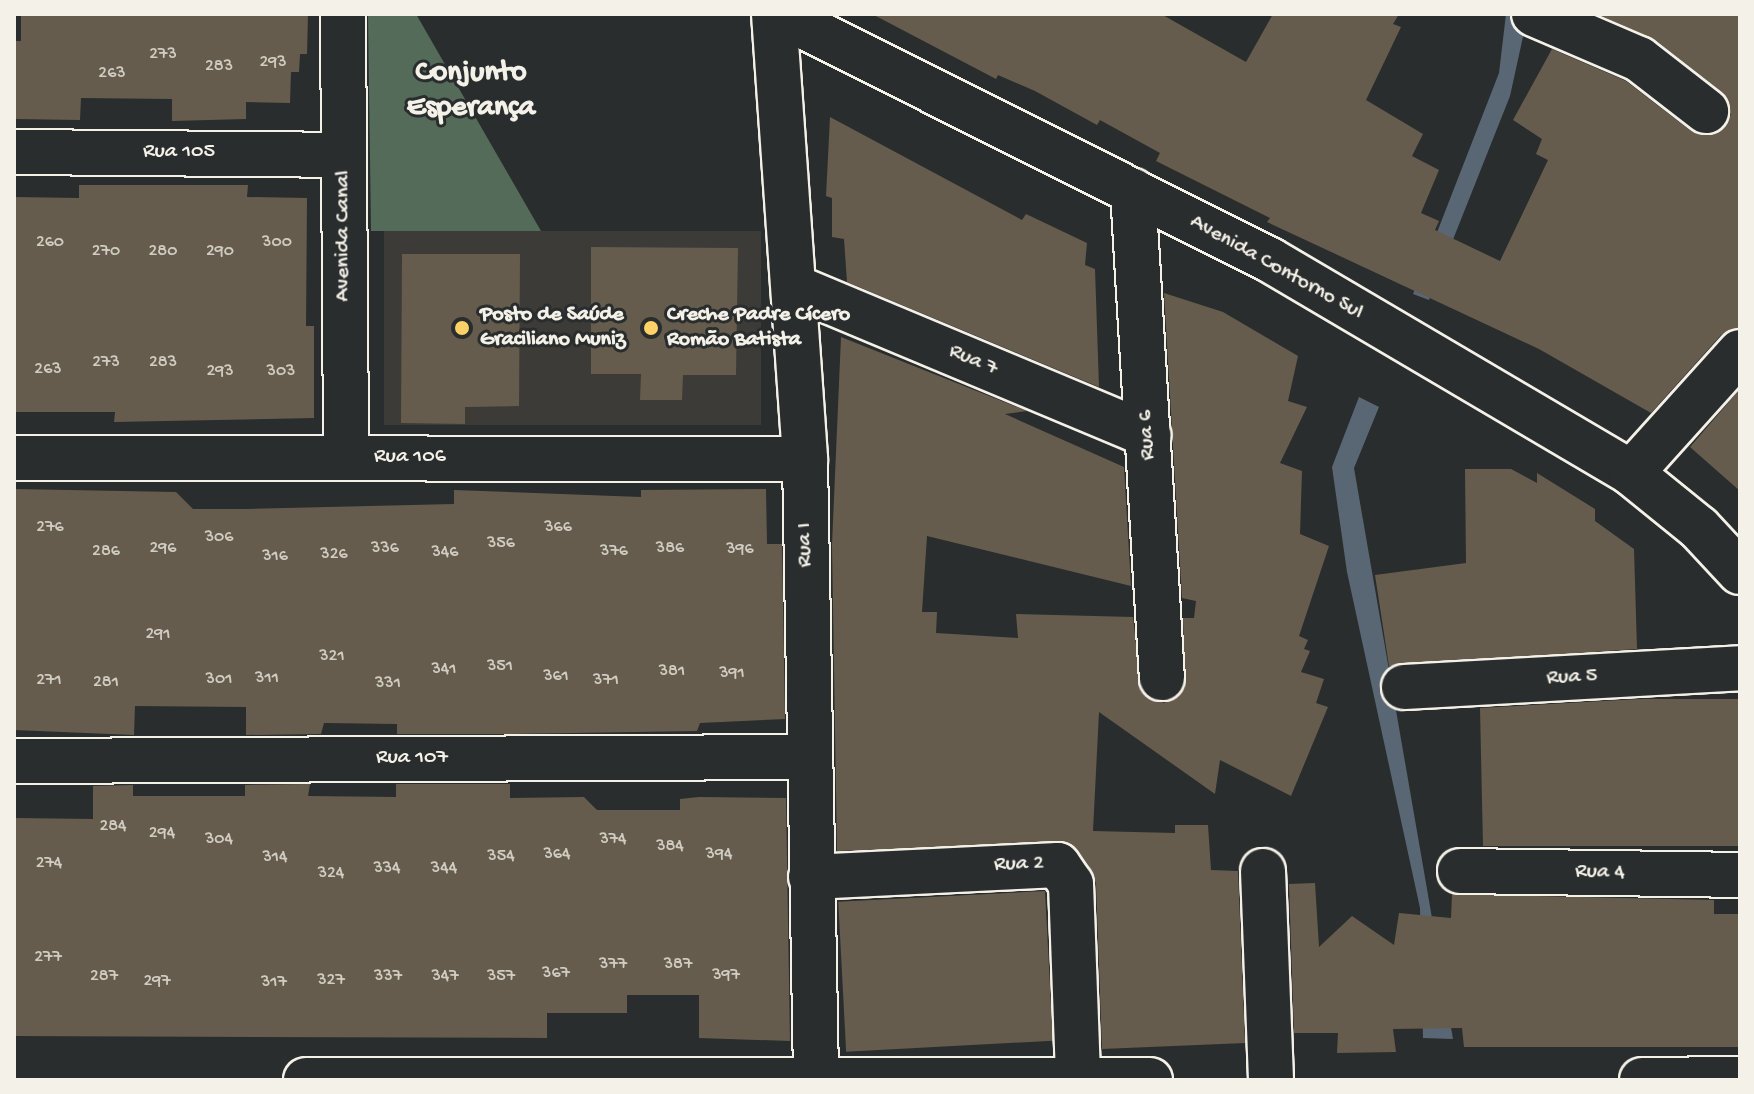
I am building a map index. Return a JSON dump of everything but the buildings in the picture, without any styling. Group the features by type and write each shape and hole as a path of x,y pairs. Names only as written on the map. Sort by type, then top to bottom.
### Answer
{"street":[{"name":"Avenida Canal","path":"343,14 346,458"},
{"name":"Avenida Contorno Sul","path":"776,14 1270,260 1631,473 1699,528 1740,572"},
{"name":"Rua I","path":"776,14 797,288 805,459 816,1077"},
{"path":"1551,19 1639,59 1706,111"},
{"name":"Rua 105","path":"14,152 344,155"},
{"name":"Rua 6","path":"1133,191 1162,678"},
{"name":"Rua 7","path":"797,288 1148,435"},
{"path":"1631,473 1740,352"},
{"name":"Rua 106","path":"14,458 805,459"},
{"name":"Rua 5","path":"1404,687 1740,668"},
{"name":"Rua 107","path":"14,761 809,757"},
{"name":"Rua 2","path":"811,877 1058,865 1071,884 1078,1077"},
{"path":"1263,871 1271,1080"},
{"name":"Rua 4","path":"1460,871 1740,875"},
{"path":"306,1080 1078,1077 1150,1080"},
{"path":"1642,1080 1740,1079"}],"shaded area":[{"path":"384,231 761,231 761,425 384,425"}],"green space":[{"path":"368,14 416,14 541,231 371,231"}],"water":[{"path":"1506,14 1528,14 1510,96 1429,300 1413,294 1499,73"},
{"path":"1359,397 1379,407 1354,468 1453,1039 1423,1038 1420,908 1347,572 1332,467"}],"place":[{"name":"Posto de Saúde Graciliano Muniz","path":"462,328"},
{"name":"Creche Padre Cícero Romão Batista","path":"651,328"}],"district":[{"name":"Conjunto Esperança","path":"471,91"}]}
